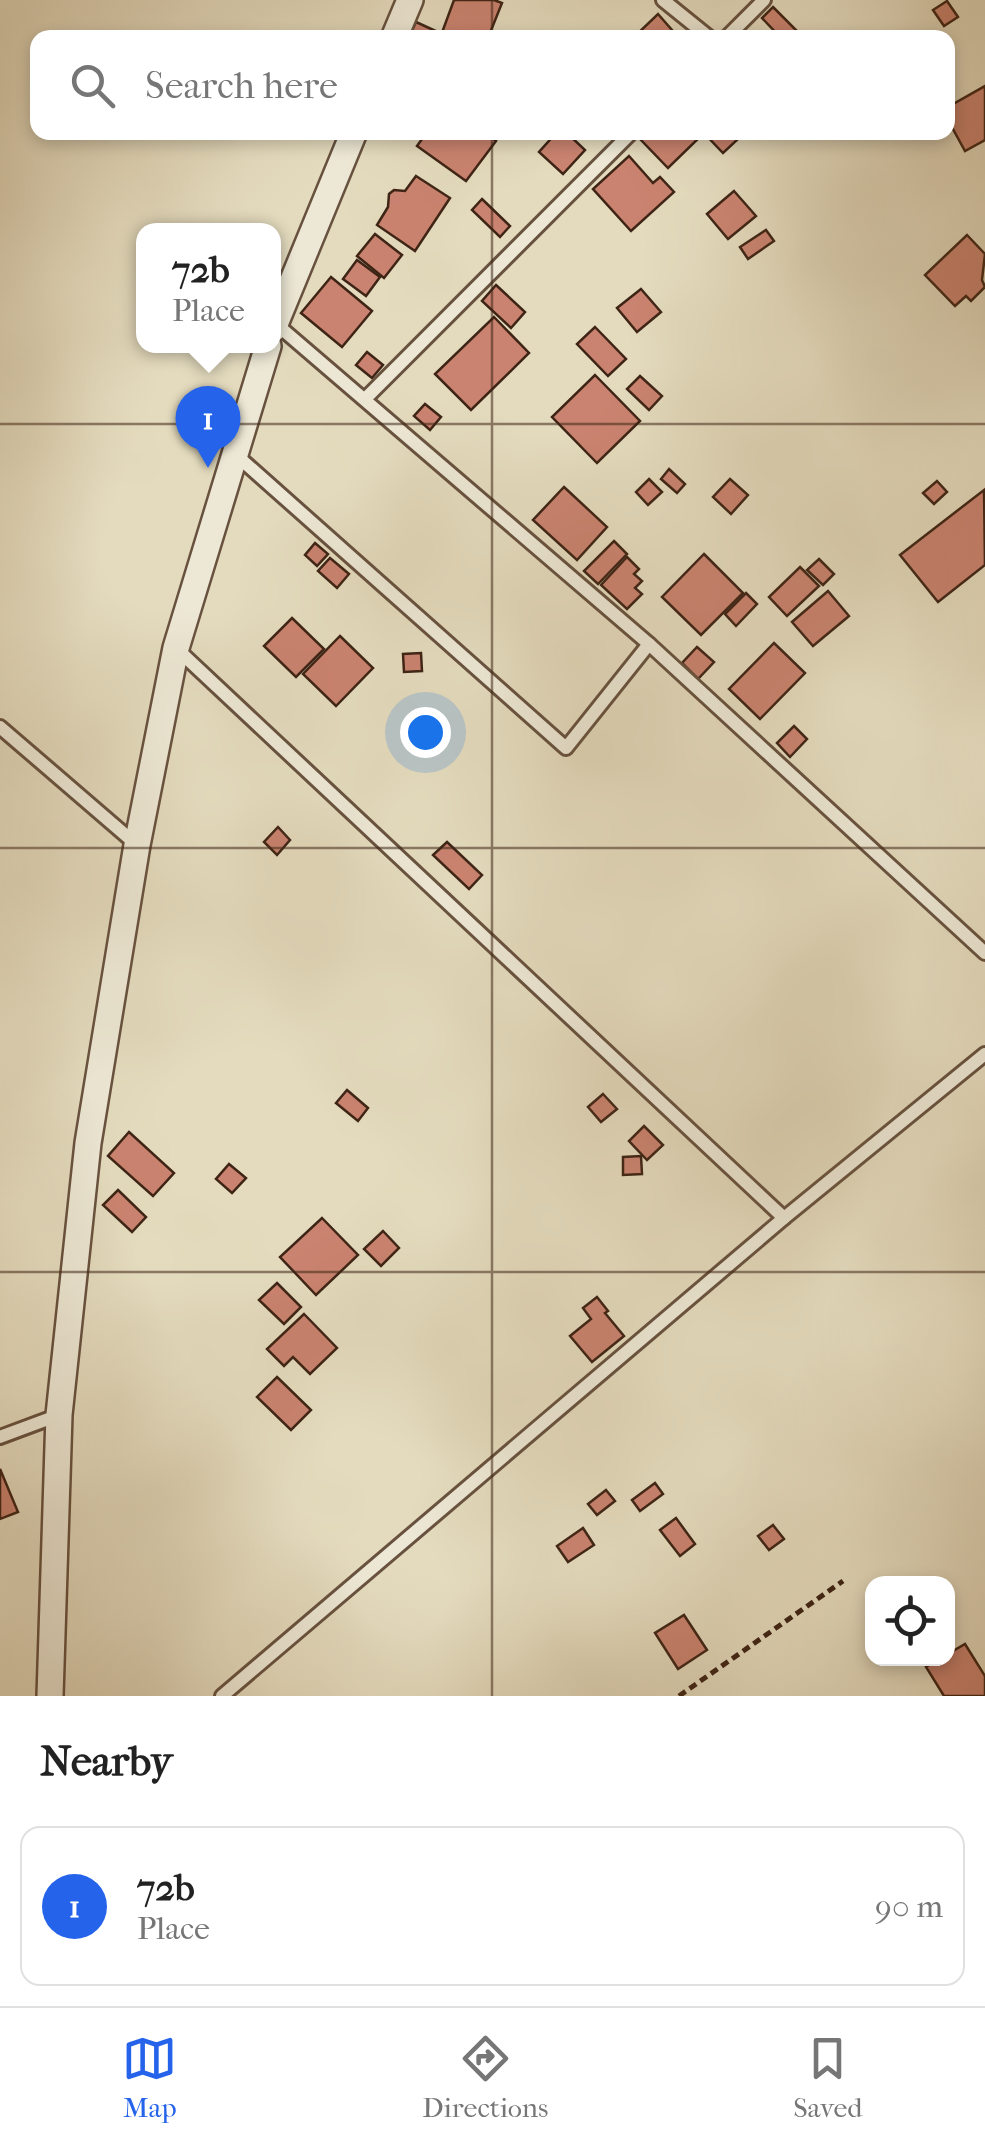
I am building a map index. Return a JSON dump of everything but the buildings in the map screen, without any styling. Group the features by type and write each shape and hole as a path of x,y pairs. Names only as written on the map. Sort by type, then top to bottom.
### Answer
{"street":[{"path":"281,310 351,140"},
{"path":"50,1696 60,1415 88,1143 137,845 176,648 265,353"}],"lane":[{"path":"663,0 700,30"},
{"path":"734,30 764,0"},
{"path":"366,398 624,140"},
{"path":"281,338 366,398 650,644 985,953"},
{"path":"233,452 566,748 650,644"},
{"path":"176,648 784,1218"},
{"path":"0,727 137,845"},
{"path":"222,1696 784,1218 985,1054"},
{"path":"0,1437 60,1415"}],"path":[{"path":"679,1696 844,1581"}],"place":[{"name":"72b","path":"208,468"}]}
